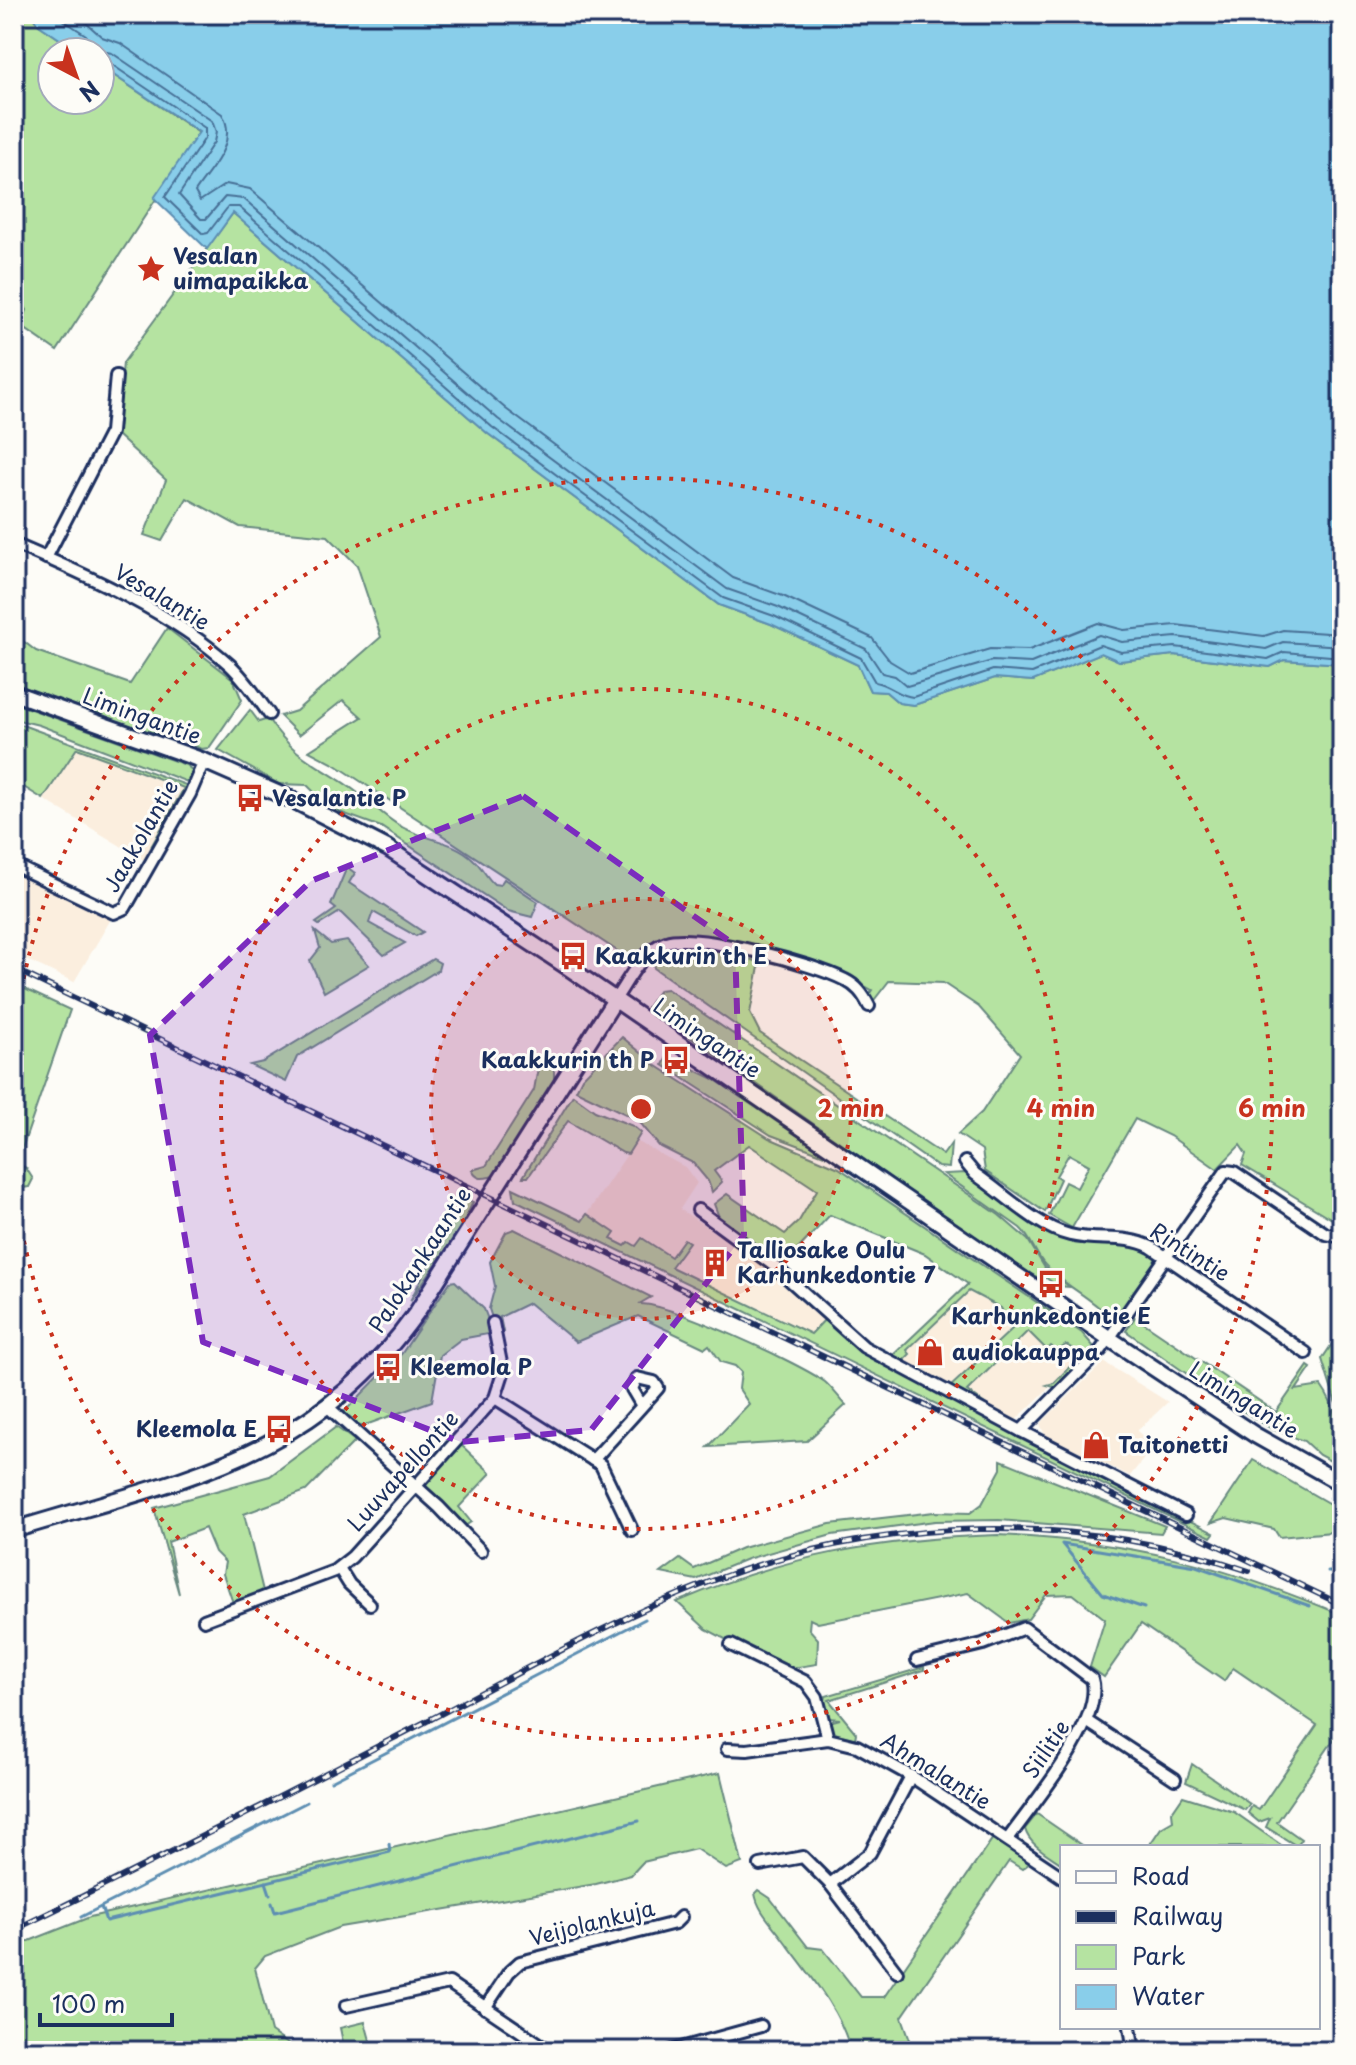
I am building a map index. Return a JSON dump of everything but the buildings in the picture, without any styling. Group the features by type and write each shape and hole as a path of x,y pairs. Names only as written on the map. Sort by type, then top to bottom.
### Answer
{"main road":[{"name":"Limingantie","path":"14,693 204,761 295,801 387,848 1110,1339 1255,1435 1342,1484"},
{"name":"Palokankaantie","path":"14,1530 227,1464 278,1441 328,1407 374,1366 408,1324 614,1001"}],"street":[{"path":"48,554 111,432 116,376"},
{"name":"Vesalantie","path":"14,544 48,554 196,638 231,666 269,714"},
{"name":"Jaakolantie","path":"14,865 114,913 125,908 190,794 204,761"},
{"path":"614,1001 637,966 656,946 682,940 743,949 825,971 860,990 869,1006"},
{"name":"Rintintie","path":"965,1162 975,1174 1059,1231 1073,1236 1134,1240 1166,1257 1306,1353"},
{"path":"1021,1431 1110,1339 1223,1174 1231,1171 1326,1234 1342,1237"},
{"path":"698,1210 765,1258 864,1347 1186,1515"},
{"path":"493,1323 503,1377 495,1398 593,1460 607,1475 632,1530"},
{"name":"Luuvapellontie","path":"204,1620 339,1568 495,1398"},
{"path":"593,1460 642,1406"},
{"path":"328,1407 416,1486 481,1551"},
{"path":"339,1568 349,1584 370,1604"},
{"name":"Siilitie","path":"917,1660 1028,1629 1092,1679 1094,1688 1088,1722 1008,1839"},
{"path":"731,1645 806,1682 817,1697 828,1739"},
{"path":"1088,1722 1175,1779"},
{"name":"Ahmalantie","path":"727,1749 747,1750 828,1739 857,1746 911,1776 1060,1876"},
{"path":"830,1884 870,1853 911,1776"},
{"path":"760,1865 803,1857 830,1884 897,1972"},
{"name":"Veijolankuja","path":"485,2008 509,1972 520,1962 675,1923 681,1917"},
{"path":"346,2006 442,1982 550,2051"},
{"path":"670,2051 761,2026"},
{"path":"1130,2029 1134,2051"}],"highlighted area":[{"path":"523,796 735,945 744,1235 591,1430 461,1442 203,1342 150,1035 311,881"}],"shaded area":[{"path":"76,748 184,788 144,860 43,799"},
{"path":"14,873 111,919 74,982 14,954"},
{"path":"636,1141 685,1167 697,1183 680,1209 763,1265 824,1321 812,1335 580,1224"},
{"path":"980,1273 1087,1351 1016,1420 895,1356"},
{"path":"1104,1362 1168,1402 1137,1431 1154,1446 1130,1476 1045,1435 1040,1424"}],"green space":[{"path":"14,14 30,14 55,36 36,36 36,116 116,116 116,77 199,133 57,351 21,326 27,310 14,287"},
{"path":"233,213 487,433 719,605 771,624 858,665 870,691 886,692 899,703 914,705 995,678 1033,681 1101,653 1120,661 1174,655 1270,667 1284,660 1342,664 1342,1225 1242,1165 1246,1154 1240,1145 1217,1169 1170,1136 1135,1119 1072,1228 1049,1215 1065,1182 1077,1188 1089,1165 1069,1154 1056,1176 1060,1179 1045,1212 985,1171 982,1150 958,1134 982,1112 1020,1054 979,1007 943,983 889,981 871,1004 868,996 872,990 850,978 693,936 671,936 634,962 336,765 309,751 362,717 343,700 299,735 280,716 296,711 381,637 357,565 328,536 240,527 187,498 162,541 144,535 166,480 116,434 123,363"},
{"path":"167,628 233,679 242,700 209,748 201,749 181,739 140,729 14,684 14,634 36,651 130,684"},
{"path":"14,703 186,765 194,772 190,783 39,725 14,719"},
{"path":"250,710 259,722 268,719 300,754 396,823 458,848 477,863 494,884 500,885 504,879 538,902 532,917 508,911 381,827 331,809 307,785 279,784 218,750"},
{"path":"14,722 186,785 189,788 157,844 152,845 184,788 77,748 43,799 14,781"},
{"path":"347,867 355,873 349,883 423,932 416,936 373,912 369,923 405,943 384,955 340,912 319,925 316,923 336,909 331,905"},
{"path":"315,931 331,944 347,941 369,965 324,992 310,961 320,948"},
{"path":"689,944 760,962 750,1013 760,1033 943,1155 951,1144 949,1168 938,1167 654,968 653,959 671,945"},
{"path":"433,959 440,963 438,970 297,1057 286,1082 250,1065 263,1062"},
{"path":"14,984 70,1010 17,1163 26,1168 33,1179 29,1187 14,1189"},
{"path":"667,989 999,1215 1028,1240 1045,1268 1070,1287 1057,1286 1045,1277 1043,1280 1020,1269 647,1007 659,990"},
{"path":"622,1037 657,1066 769,1138 839,1168 1082,1333 1094,1347 1088,1359 1057,1388 1047,1385 1054,1383 1082,1354 1066,1345 1057,1351 1051,1346 1047,1350 1028,1331 967,1391 988,1406 984,1408 949,1388 1012,1329 1001,1308 969,1291 907,1350 910,1354 902,1362 891,1357 968,1284 925,1254 830,1215 784,1264 721,1222 714,1204 727,1194 785,1234 799,1221 817,1190 749,1145 714,1171 722,1182 712,1192 708,1181 693,1163 659,1146 638,1120 576,1090 582,1078"},
{"path":"667,1057 678,1065 681,1063 714,1079 827,1156 771,1135 663,1065"},
{"path":"554,1059 554,1084 494,1176 476,1176 472,1170 486,1166 534,1090 539,1062"},
{"path":"573,1095 595,1111 633,1126 641,1133 628,1154 568,1121 528,1177 523,1177"},
{"path":"966,1173 1057,1233 1133,1243 1158,1256 1158,1260 1115,1322 1053,1272 1020,1228 944,1174"},
{"path":"513,1188 582,1221 587,1214 615,1233 611,1239 625,1246 629,1242 636,1246 642,1238 671,1257 684,1239 689,1242 671,1267 811,1334 826,1318 863,1351 885,1364 1214,1533 1211,1537 515,1200"},
{"path":"462,1198 473,1202 460,1230 410,1301"},
{"path":"514,1229 651,1297 639,1304 676,1313 733,1335 811,1373 825,1382 846,1405 807,1441 708,1447 749,1404 739,1389 741,1372 735,1366 721,1362 709,1345 705,1348 638,1316 576,1342 529,1303 500,1317 503,1332 497,1333 489,1309 495,1286 490,1262 506,1232"},
{"path":"455,1281 484,1309 493,1333 461,1339 440,1355 432,1401 357,1428 343,1413 402,1353 450,1282"},
{"path":"1135,1317 1276,1412 1308,1366 1311,1368 1296,1390 1321,1386 1327,1395 1338,1425 1342,1467 1319,1455 1304,1441 1272,1429 1214,1393 1126,1331"},
{"path":"1342,1329 1342,1423 1322,1359"},
{"path":"336,1427 355,1441 306,1491 244,1514 263,1591 233,1603 223,1574 225,1562 215,1552 205,1528 168,1542 179,1594 154,1508 270,1476"},
{"path":"459,1443 491,1473 459,1507 471,1522 465,1526 426,1486 427,1479"},
{"path":"1001,1460 1165,1526 1161,1533 999,1520 935,1521 832,1535 747,1559 696,1580 661,1573 680,1559 694,1569 742,1548 830,1524 934,1512 970,1513 982,1504 1001,1469"},
{"path":"1253,1460 1342,1511 1342,1531 1279,1537 1274,1529 1226,1518 1211,1523"},
{"path":"998,1535 1046,1538 1174,1558 1256,1582 1342,1615 1342,1738 1335,1738 1277,1822 1301,1839 1298,1845 1266,1827 1270,1818 1259,1822 1248,1813 1252,1806 1259,1810 1317,1725 1233,1668 1224,1681 1141,1624 1104,1677 1090,1667 1105,1619 1073,1594 1046,1595 1028,1619 1009,1623 968,1593 818,1623 810,1619 809,1629 818,1639 817,1664 792,1668 746,1650 706,1629 677,1602 757,1572 834,1552 955,1537"},
{"path":"924,1667 924,1670 829,1700 856,1733 855,1739 831,1732 829,1722 840,1719 828,1718 824,1705 826,1696"},
{"path":"1192,1764 1250,1804 1245,1810 1186,1782"},
{"path":"720,1773 742,1863 726,1869 696,1849 643,1862 631,1875 596,1884 340,1927 265,1956 255,1968 271,2032 298,2051 14,2051 14,1947 90,1917"},
{"path":"1183,1796 1234,1812 1281,1845 1149,1845 1161,1828 1173,1821 1172,1812"},
{"path":"1037,1814 1082,1845 1060,1845 1060,1863 1035,1845 1025,1829"},
{"path":"993,1838 1030,1863 1022,1869 1009,1861 902,2017 914,2051 850,2051 831,2006 765,1916 755,1893 758,1890 770,1898 808,1947 823,1949 861,1997 884,1997"},
{"path":"365,2022 371,2044 381,2051 330,2051 344,2047 340,2028"}],"water":[{"path":"30,14 1342,14 1342,664 1284,660 1270,667 1174,655 1119,661 1101,653 1033,681 995,678 914,705 899,703 886,692 870,691 858,665 771,624 719,605 487,433 233,213 207,249 154,198 199,132 116,77 116,36 55,36"}],"waterway":[{"path":"1330,1498 1342,1504"},
{"path":"1144,1608 1103,1594 1062,1544 1196,1566 1310,1606"},
{"path":"1328,1572 1342,1572"},
{"path":"331,1781 645,1619"},
{"path":"81,1917 307,1802"},
{"path":"272,1903 275,1912 639,1821"},
{"path":"101,1907 106,1921 390,1852 389,1844"},
{"path":"266,1882 270,1894"}],"railway":[{"path":"14,969 1342,1605"},
{"path":"14,1930 605,1628 712,1581 777,1559 844,1543 912,1533 980,1529 1048,1531 1116,1538 1183,1552 1249,1571"}],"place":[{"name":"Vesalan uimapaikka","path":"151,269"},
{"name":"Vesalantie P","path":"250,798"},
{"name":"Kaakkurin th E","path":"573,956"},
{"name":"Kaakkurin th P","path":"676,1060"},
{"name":"Talliosake Oulu Karhunkedontie 7","path":"715,1263"},
{"name":"Karhunkedontie E","path":"1051,1284"},
{"name":"audiokauppa","path":"930,1352"},
{"name":"Kleemola P","path":"388,1367"},
{"name":"Kleemola E","path":"279,1429"},
{"name":"Taitonetti","path":"1096,1445"}]}
